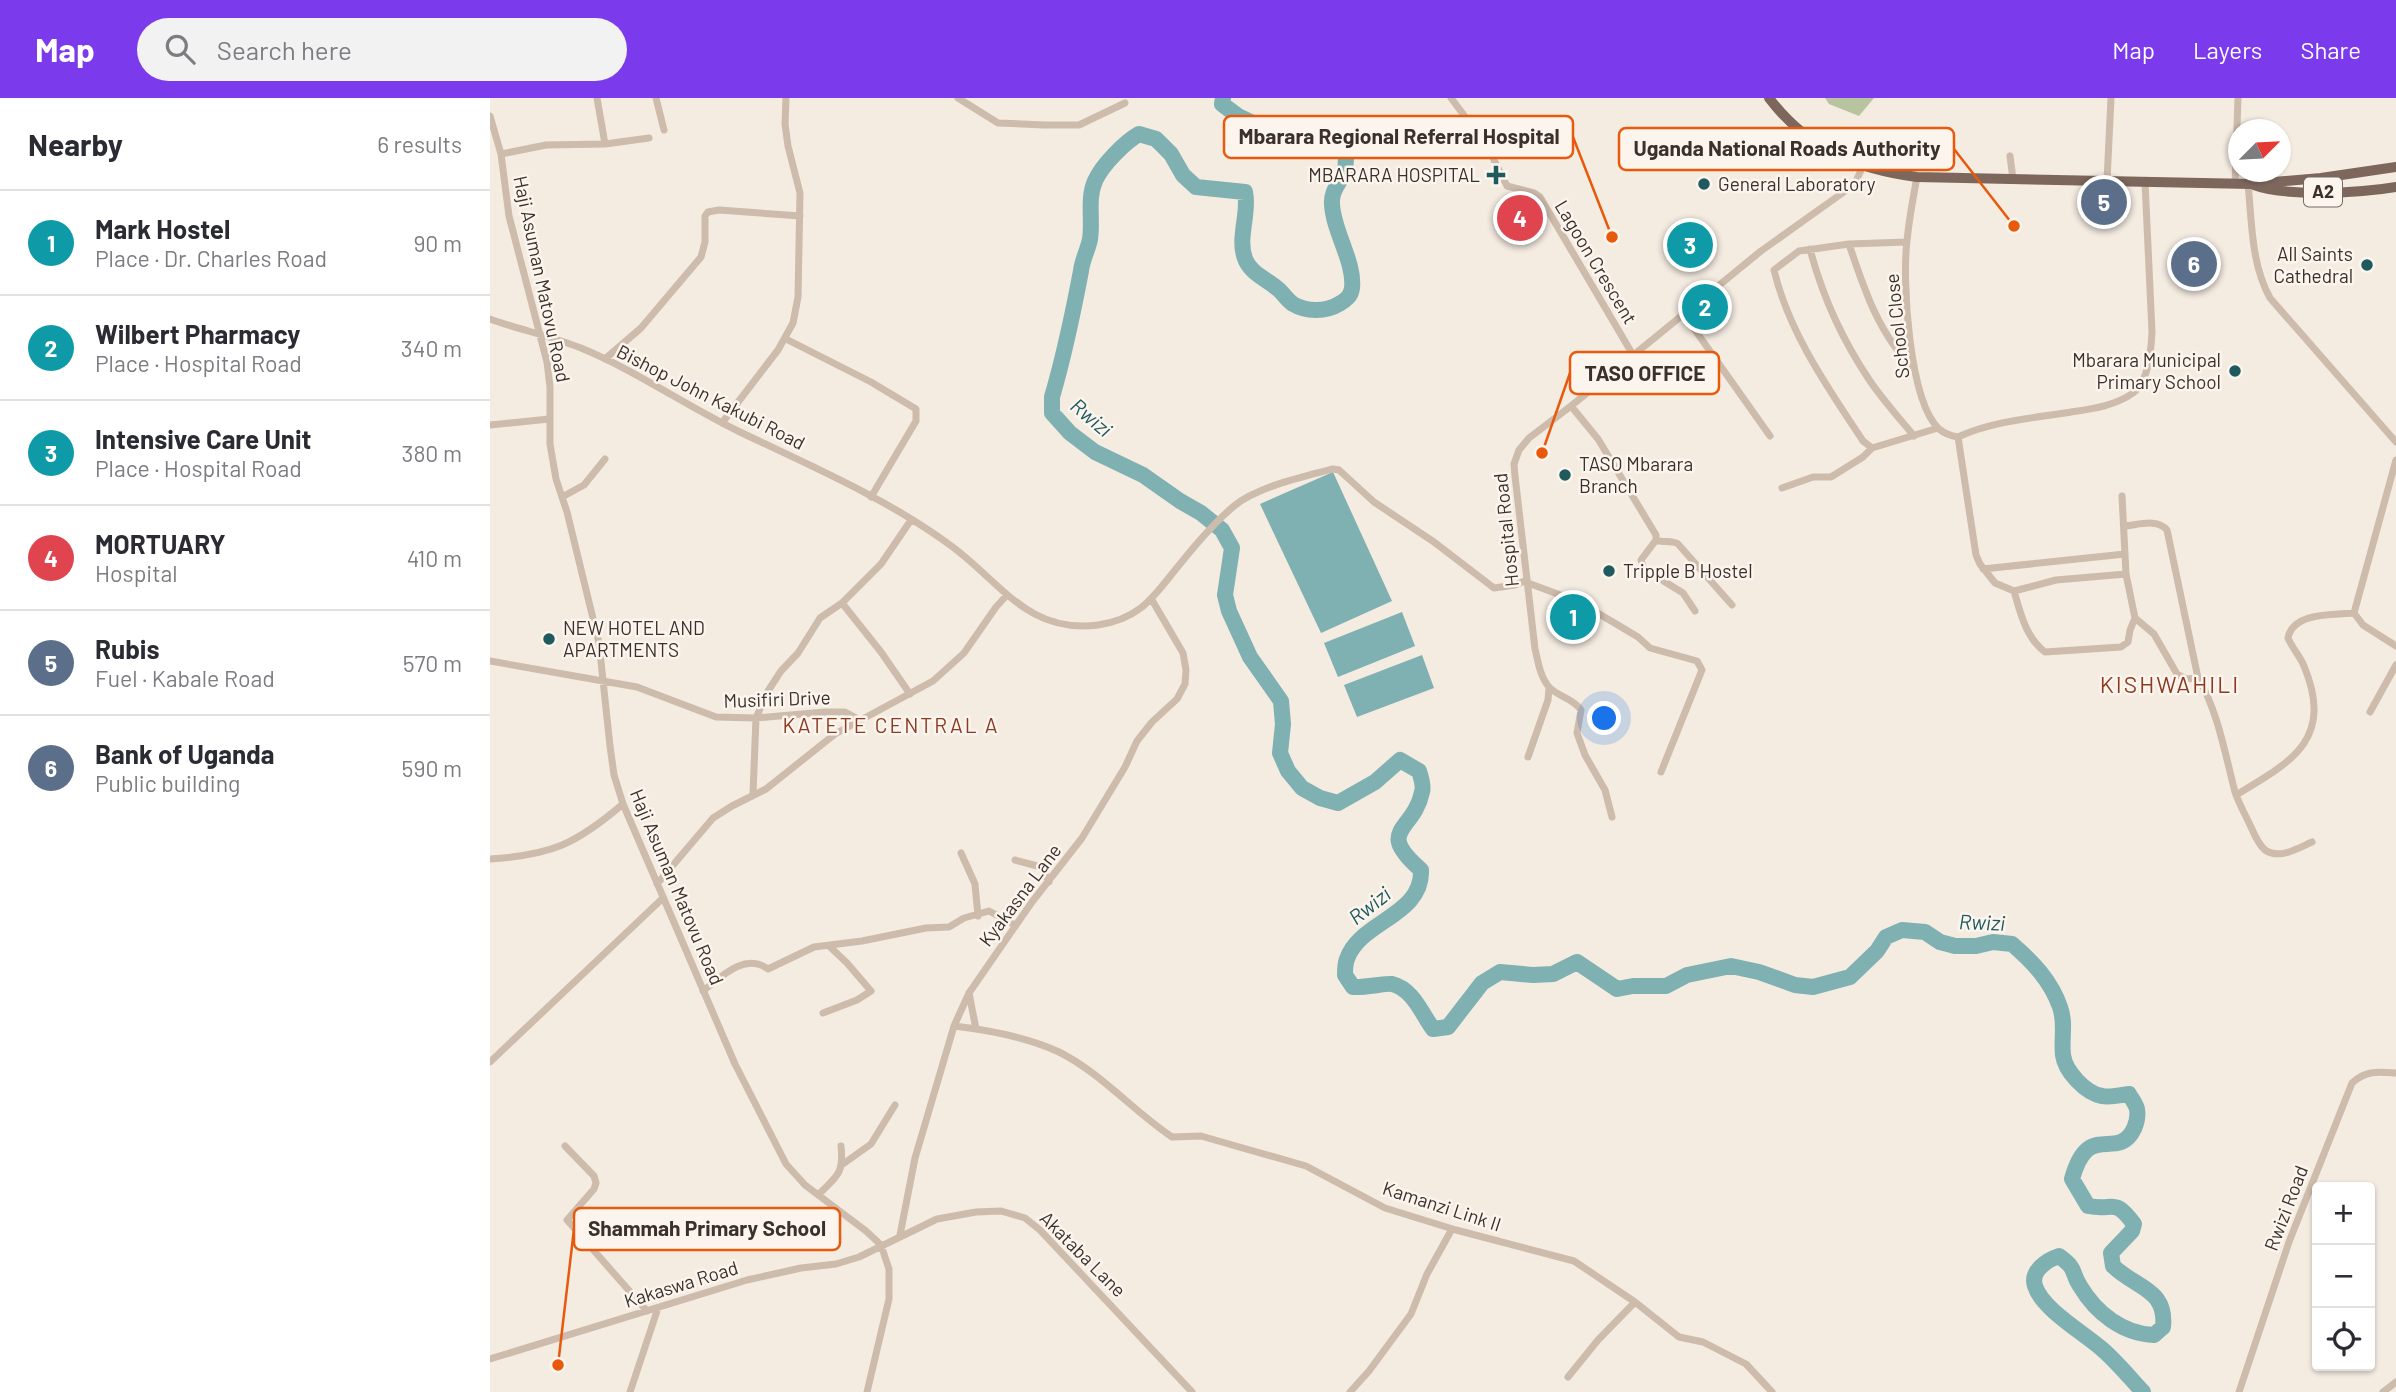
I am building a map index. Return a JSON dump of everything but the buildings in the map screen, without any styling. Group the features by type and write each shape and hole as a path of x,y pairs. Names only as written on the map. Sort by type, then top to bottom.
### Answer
{"main road":[{"name":"A2","path":"1769,98 1793,125 1820,145 1863,166 1917,177 2250,184 2321,178 2396,167"},
{"name":"A2","path":"2250,184 2283,192 2396,187"}],"street":[{"path":"597,98 605,144"},
{"path":"656,98 664,130"},
{"path":"722,423 786,339 793,323 798,297 800,193 785,124 786,98"},
{"path":"958,98 998,123 1044,125 1079,125 1125,103"},
{"name":"Lagoon Crescent","path":"1451,98 1487,146 1507,186 1534,192 1540,197 1633,355"},
{"path":"2107,181 2111,98"},
{"path":"2235,184 2238,98"},
{"name":"Haji Asuman Matovu Road","path":"490,116 500,155 509,216 551,387 550,444 556,479 599,643 614,775 622,804 735,1064 786,1164 818,1195 881,1245"},
{"path":"500,155 546,145 605,144 649,138"},
{"path":"2010,156 2013,180"},
{"name":"Hospital Road","path":"1549,688 1540,671 1535,649 1514,464 1519,450 1529,438 1761,251 1848,189 1856,181 1863,166"},
{"name":"School Close","path":"1917,177 1906,242 1905,279 1914,369 1926,406 1938,428"},
{"path":"1782,488 1813,477 1831,477 1863,457 1872,448 1938,428 1950,436 1958,437 2014,422 2099,408 2133,393 2140,386 2151,349 2152,332 2145,182"},
{"path":"2250,184 2256,259 2261,281 2270,298 2396,442"},
{"path":"605,359 640,328 701,257 705,242 705,216 708,212 719,210 800,216"},
{"path":"1872,448 1863,441 1821,378 1792,322 1774,270 1799,251 1849,244 1906,242"},
{"path":"1849,244 1862,284 1883,330 1914,369"},
{"path":"1810,249 1818,279 1843,333 1870,381 1914,436"},
{"path":"1684,313 1770,436"},
{"name":"Bishop John Kakubi Road","path":"490,319 605,359 722,423 871,497 951,545 1007,595 1045,621 1098,625 1139,610 1152,600"},
{"path":"786,339 872,382 916,409 916,421 871,497"},
{"path":"1571,406 1598,439 1656,535 1656,540 1641,560 1644,569 1683,593 1695,611"},
{"path":"490,425 549,419"},
{"path":"1958,437 1976,555 1995,583 2014,591 2056,580 2126,574"},
{"path":"562,497 584,485 605,459"},
{"path":"2354,612 2396,460"},
{"path":"1152,600 1180,564 1242,500 1319,473 1339,470 1374,502 1434,542 1494,588 1528,582 1601,615 1638,637 1650,648 1697,662 1702,670 1661,772"},
{"path":"2122,496 2126,574 2136,618 2154,634 2177,674 2186,679 2198,678"},
{"path":"753,794 756,718 768,691 781,671 798,653 820,618 842,603 881,564 911,520"},
{"path":"2124,526 2156,523 2167,530 2198,678 2207,693 2236,794 2253,831 2266,851 2287,853 2312,842"},
{"path":"1656,540 1678,544 1732,606"},
{"path":"1983,569 2125,554"},
{"path":"2014,591 2029,633 2036,646 2045,652 2120,647 2128,642 2136,618"},
{"path":"657,884 713,818 766,789 812,751 860,720 933,681 964,653 1007,595"},
{"name":"Kyakasna Lane","path":"900,1235 915,1158 954,1026 970,993 1015,925 1082,838 1125,767 1137,741 1152,722 1177,699 1185,684 1183,653 1152,600"},
{"path":"842,603 910,694"},
{"path":"2354,612 2363,625 2396,646"},
{"path":"2236,794 2292,759 2314,724 2315,710 2304,664 2288,638 2293,626 2302,620 2354,612"},
{"name":"Musifiri Drive","path":"490,661 637,687 716,717 756,718 845,712 860,720"},
{"path":"2370,712 2396,665"},
{"path":"1528,757 1548,699 1549,688 1570,699 1581,710 1577,733 1585,755 1605,790 1612,817"},
{"path":"490,859 546,852 572,842 596,827 622,804"},
{"path":"961,853 975,884 978,916"},
{"path":"1015,860 1041,867 1049,882"},
{"path":"490,1062 663,898"},
{"path":"703,991 738,965 761,964 768,969 814,947 926,928 948,927 964,918 989,911 1015,925"},
{"path":"823,1013 871,992 829,946"},
{"path":"970,993 976,1028"},
{"name":"Kamanzi Link II","path":"954,1026 976,1028 1034,1042 1059,1052 1172,1137 1201,1136 1306,1166 1385,1208 1452,1229 1574,1261 1635,1302 1679,1337 1703,1342 1746,1364 1772,1392"},
{"name":"Rwizi Road","path":"2239,1392 2288,1242 2352,1083 2371,1071 2396,1073"},
{"path":"818,1195 837,1176 843,1164 871,1144 895,1105"},
{"path":"565,1146 594,1177 596,1183 594,1189 567,1220 647,1311"},
{"path":"841,1146 843,1164"},
{"name":"Akataba Lane","path":"881,1245 937,1219 976,1212 1002,1211 1025,1218 1040,1230 1192,1392"},
{"path":"1350,1392 1370,1371 1411,1314 1427,1274 1452,1229"},
{"path":"867,1392 889,1299 889,1269 881,1245"},
{"name":"Kakaswa Road","path":"490,1359 747,1280 801,1268 836,1264 859,1257 881,1245"},
{"path":"1568,1377 1598,1340 1635,1302"},
{"path":"630,1392 658,1308"},
{"path":"2383,1392 2396,1382"}],"green space":[{"path":"1825,98 1874,98 1859,116 1829,104"}],"water":[{"path":"1333,472 1392,601 1321,633 1260,504"},
{"path":"1402,612 1415,646 1338,677 1324,643"},
{"path":"1422,655 1434,688 1357,717 1344,685"}],"waterway":[{"name":"Rwizi","path":"1223,98 1222,104 1238,116 1278,135 1289,138 1301,134 1338,141 1346,153 1345,169 1333,194 1332,204 1350,268 1351,293 1334,307 1322,310 1310,310 1293,304 1252,270 1246,261 1242,244 1245,192 1196,187 1183,175 1171,154 1156,139 1139,134 1108,161 1095,181 1091,202 1090,239 1052,397 1052,413 1070,433 1095,452 1143,475 1222,530 1232,548 1225,595 1229,611 1250,657 1281,701 1283,724 1280,753 1288,771 1302,788 1320,798 1338,803 1375,782 1400,760 1419,771 1422,792 1418,805 1399,838 1400,846 1407,857 1421,870 1419,885 1402,908 1354,946 1345,965 1345,975 1353,987 1389,984 1399,987 1411,996 1433,1029 1448,1027 1482,983 1500,972 1553,974 1577,962 1617,989 1666,986 1687,975 1731,966 1759,972 1795,985 1813,987 1850,977 1877,951 1886,937 1902,930 1925,932 1940,942 1955,946 1976,946 1993,942 2012,944 2040,972 2052,989 2063,1019 2063,1055 2072,1074 2083,1086 2096,1094 2108,1097 2129,1094 2136,1107 2136,1123 2132,1133 2121,1142 2096,1145 2088,1149 2080,1159 2072,1179 2088,1206 2118,1208 2134,1224 2132,1231 2111,1253 2113,1266 2155,1297 2163,1314 2163,1327 2154,1335 2143,1334 2111,1320 2094,1305 2077,1281 2071,1267 2059,1256 2049,1260 2037,1271 2035,1286 2039,1295 2055,1312 2108,1354 2143,1392"}],"place":[{"name":"MBARARA HOSPITAL","path":"1496,175"},
{"name":"General Laboratory","path":"1704,184"},
{"name":"Rubis","path":"2104,202"},
{"name":"MORTUARY","path":"1520,218"},
{"name":"Uganda National Roads Authority","path":"2014,226"},
{"name":"Mbarara Regional Referral Hospital","path":"1612,237"},
{"name":"Intensive Care Unit","path":"1690,245"},
{"name":"Bank of Uganda","path":"2194,264"},
{"name":"All Saints Cathedral","path":"2367,265"},
{"name":"Wilbert Pharmacy","path":"1705,307"},
{"name":"Mbarara Municipal Primary School","path":"2235,371"},
{"name":"TASO OFFICE","path":"1542,453"},
{"name":"TASO Mbarara Branch","path":"1565,475"},
{"name":"Tripple B Hostel","path":"1609,571"},
{"name":"Mark Hostel","path":"1573,617"},
{"name":"NEW HOTEL AND APARTMENTS","path":"549,639"},
{"name":"Shammah Primary School","path":"558,1365"}],"district":[{"name":"KISHWAHILI","path":"2170,685"},
{"name":"KATETE CENTRAL A","path":"891,726"}]}
